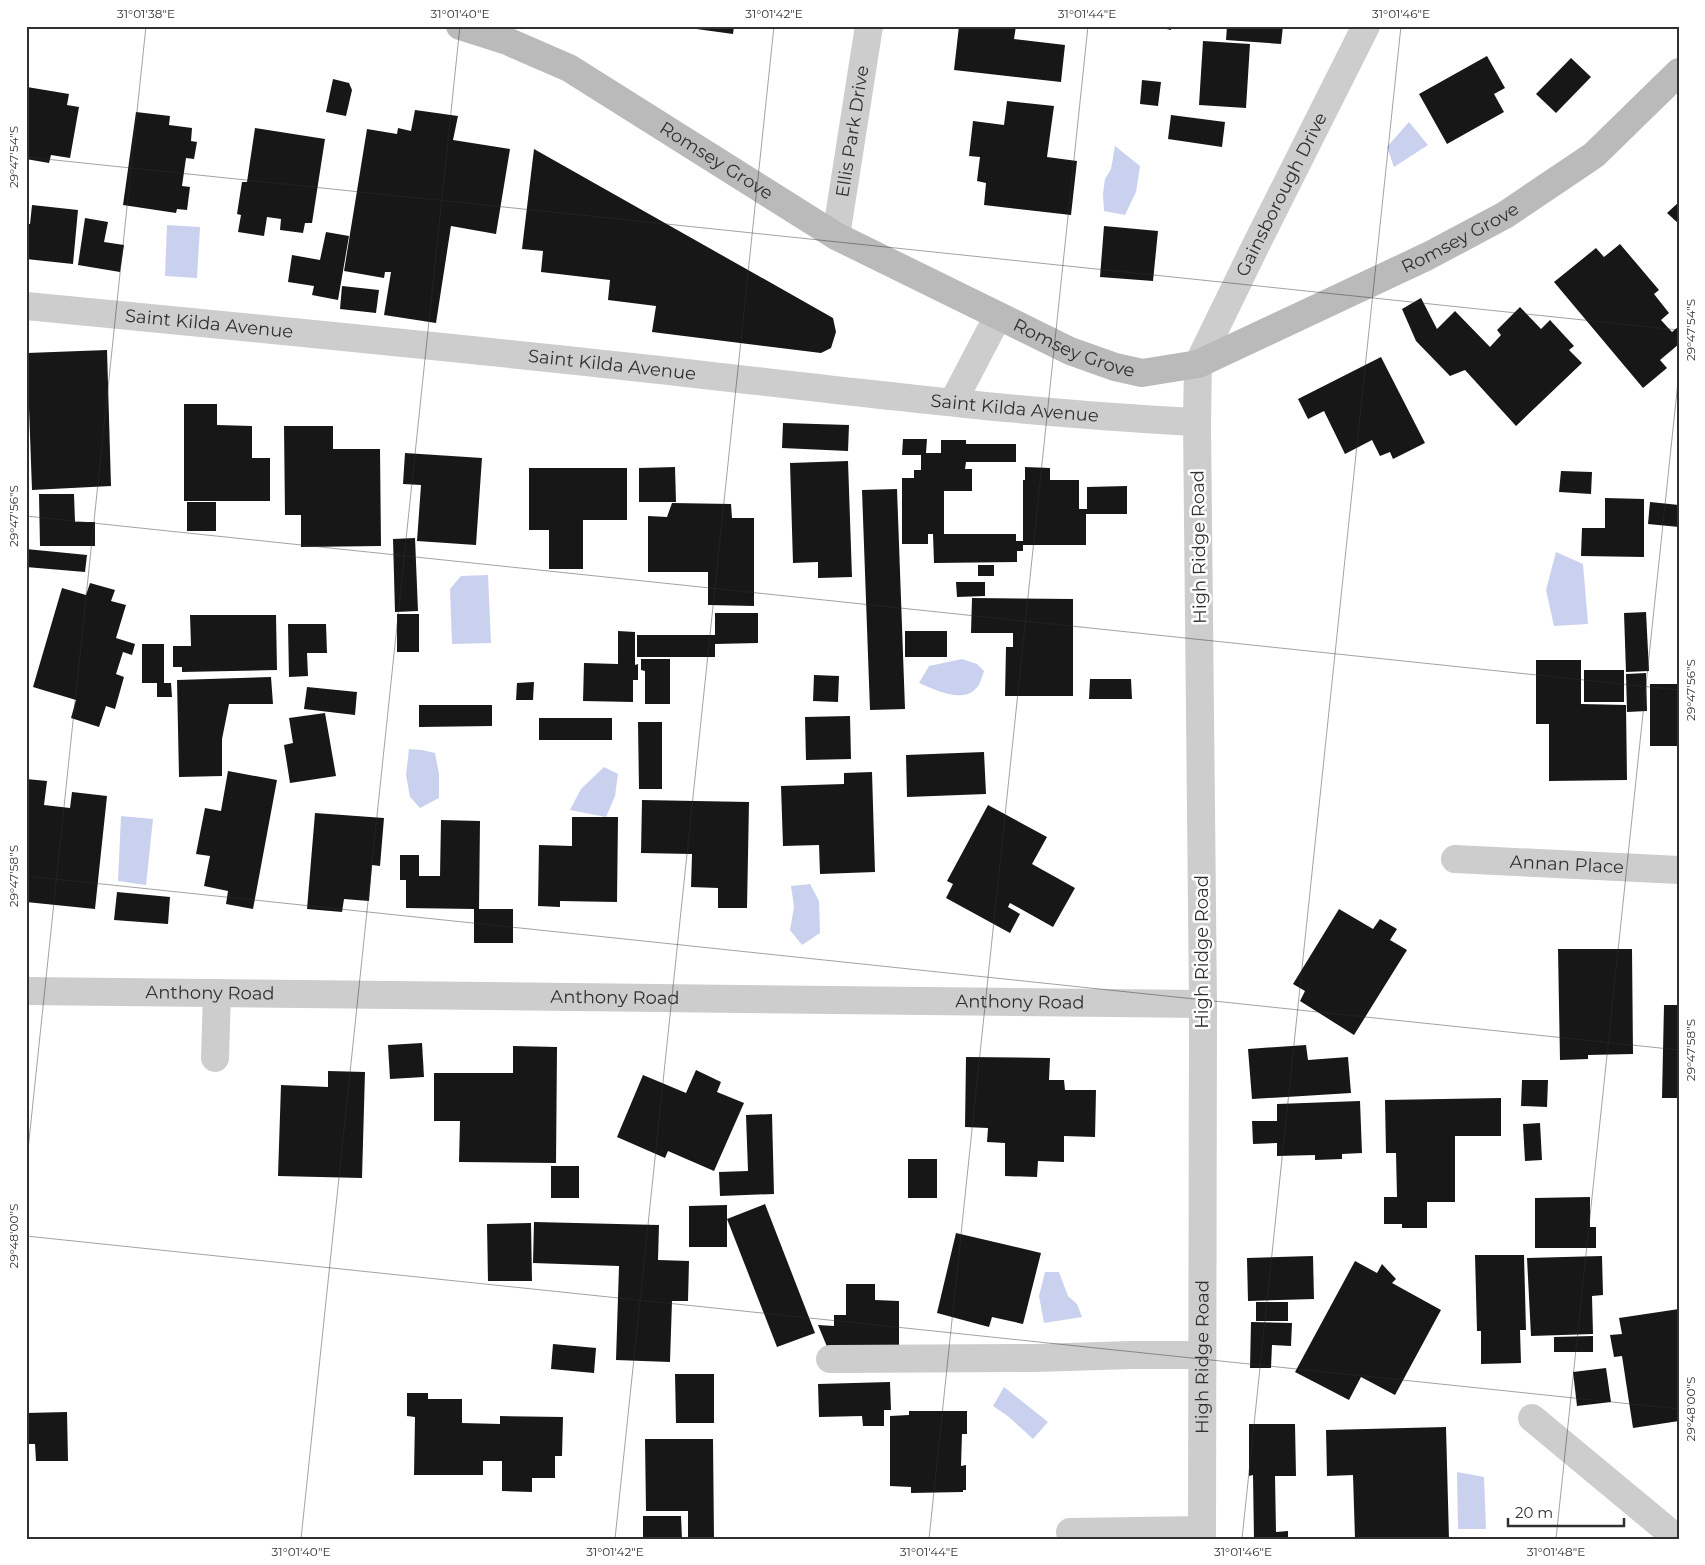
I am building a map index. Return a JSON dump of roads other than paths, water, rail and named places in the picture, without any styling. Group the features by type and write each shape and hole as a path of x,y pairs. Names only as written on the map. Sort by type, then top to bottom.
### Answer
{"street":[{"name":"Romsey Grove","path":"460,26 507,40 569,68 836,236 1070,351 1115,367 1142,373 1198,364 1428,256 1506,215 1594,155 1679,72"},
{"name":"Ellis Park Drive","path":"836,236 869,26"},
{"name":"Gainsborough Drive","path":"1198,364 1366,26"},
{"name":"Saint Kilda Avenue","path":"26,306 342,336 828,390 1128,418 1197,422"},
{"path":"953,402 998,316"},
{"name":"High Ridge Road","path":"1198,364 1203,1004 1202,1534"},
{"name":"Annan Place","path":"1455,860 1679,870"},
{"name":"Anthony Road","path":"26,991 1203,1004"},
{"path":"215,1058 217,993"},
{"path":"830,1359 1202,1355"},
{"path":"1532,1418 1675,1535"},
{"path":"1070,1532 1202,1534"}],"water":[{"path":"1409,122 1428,145 1394,167 1387,147"},
{"path":"1115,146 1140,166 1136,192 1125,215 1104,211 1103,194 1105,179 1111,169"},
{"path":"167,225 200,227 197,278 165,276"},
{"path":"1556,552 1583,564 1588,624 1554,626 1546,590"},
{"path":"488,575 491,643 452,644 450,589 461,576"},
{"path":"962,659 977,664 984,671 979,684 972,692 966,695 950,694 919,683 929,666"},
{"path":"409,749 435,753 439,774 439,798 420,808 410,797 406,775"},
{"path":"604,767 618,774 615,796 606,817 570,810 581,789"},
{"path":"121,816 153,819 146,885 118,881"},
{"path":"810,884 819,901 820,933 802,945 790,930 794,907 791,886"},
{"path":"1045,1272 1059,1272 1068,1296 1077,1304 1082,1317 1044,1323 1039,1296"},
{"path":"1004,1387 1048,1422 1033,1439 1009,1417 993,1406"},
{"path":"1457,1472 1484,1477 1486,1529 1458,1529"}]}
